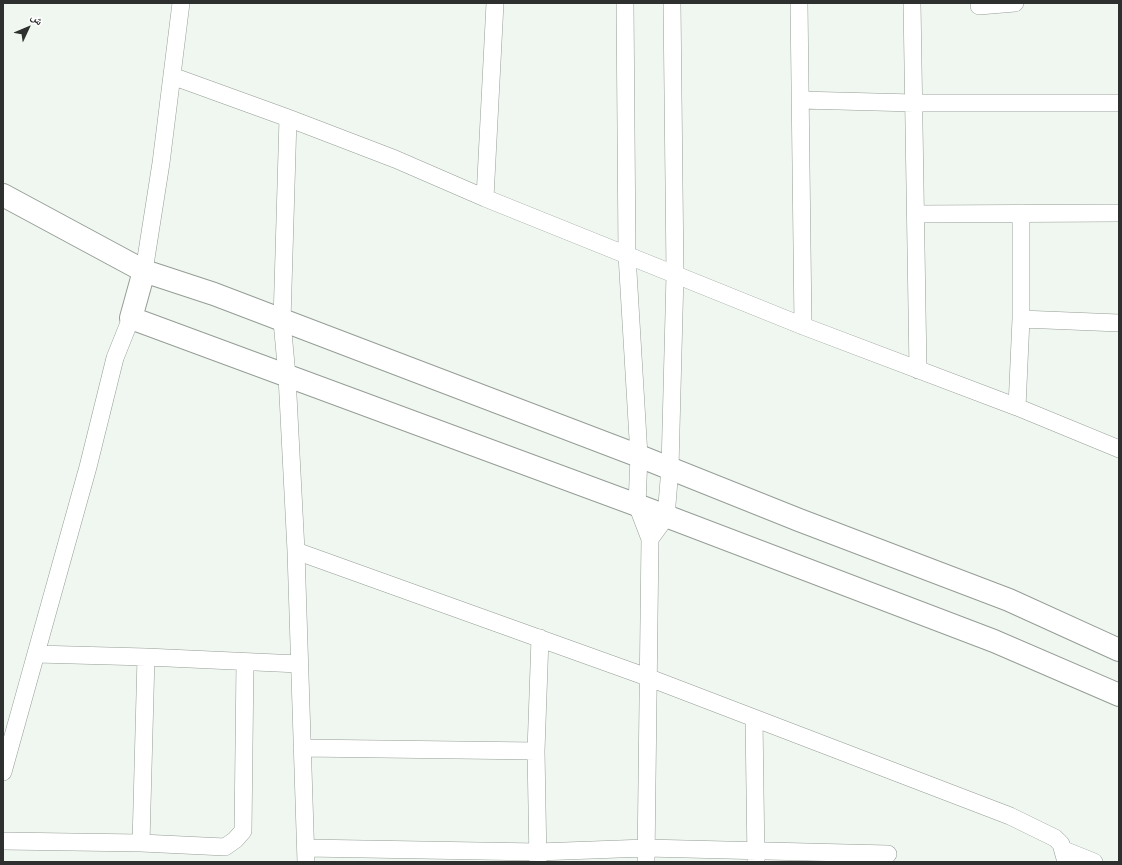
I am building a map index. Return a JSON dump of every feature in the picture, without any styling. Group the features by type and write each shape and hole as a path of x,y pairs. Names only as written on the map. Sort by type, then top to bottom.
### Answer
{"street":[{"path":"3,772 98,428 115,358 131,318 144,271 161,163 181,3"},
{"path":"485,198 495,3"},
{"path":"625,3 627,255 639,456 637,505 650,539 647,677 646,855"},
{"path":"650,539 666,518 670,468 675,274 672,3"},
{"path":"799,3 803,326"},
{"path":"912,3 918,370"},
{"path":"979,6 1015,3"},
{"path":"172,76 395,159 485,198 803,326 1017,407 1119,449"},
{"path":"800,100 914,103 1119,103"},
{"path":"288,118 282,321 287,376 296,551 306,855 538,857 888,854"},
{"path":"3,195 144,271 214,294 670,468 798,520 1009,600 1119,650"},
{"path":"1017,407 1021,319 1021,213"},
{"path":"916,214 1119,213"},
{"path":"131,318 637,505 666,518 994,641 1119,695"},
{"path":"1021,319 1119,323"},
{"path":"296,551 647,677 1010,816 1055,838 1065,856 1094,862"},
{"path":"538,857 536,751 540,638"},
{"path":"36,654 300,664"},
{"path":"141,843 146,657"},
{"path":"3,841 141,843 225,847 243,831 245,662"},
{"path":"754,718 756,856"},
{"path":"302,748 536,751"}]}
